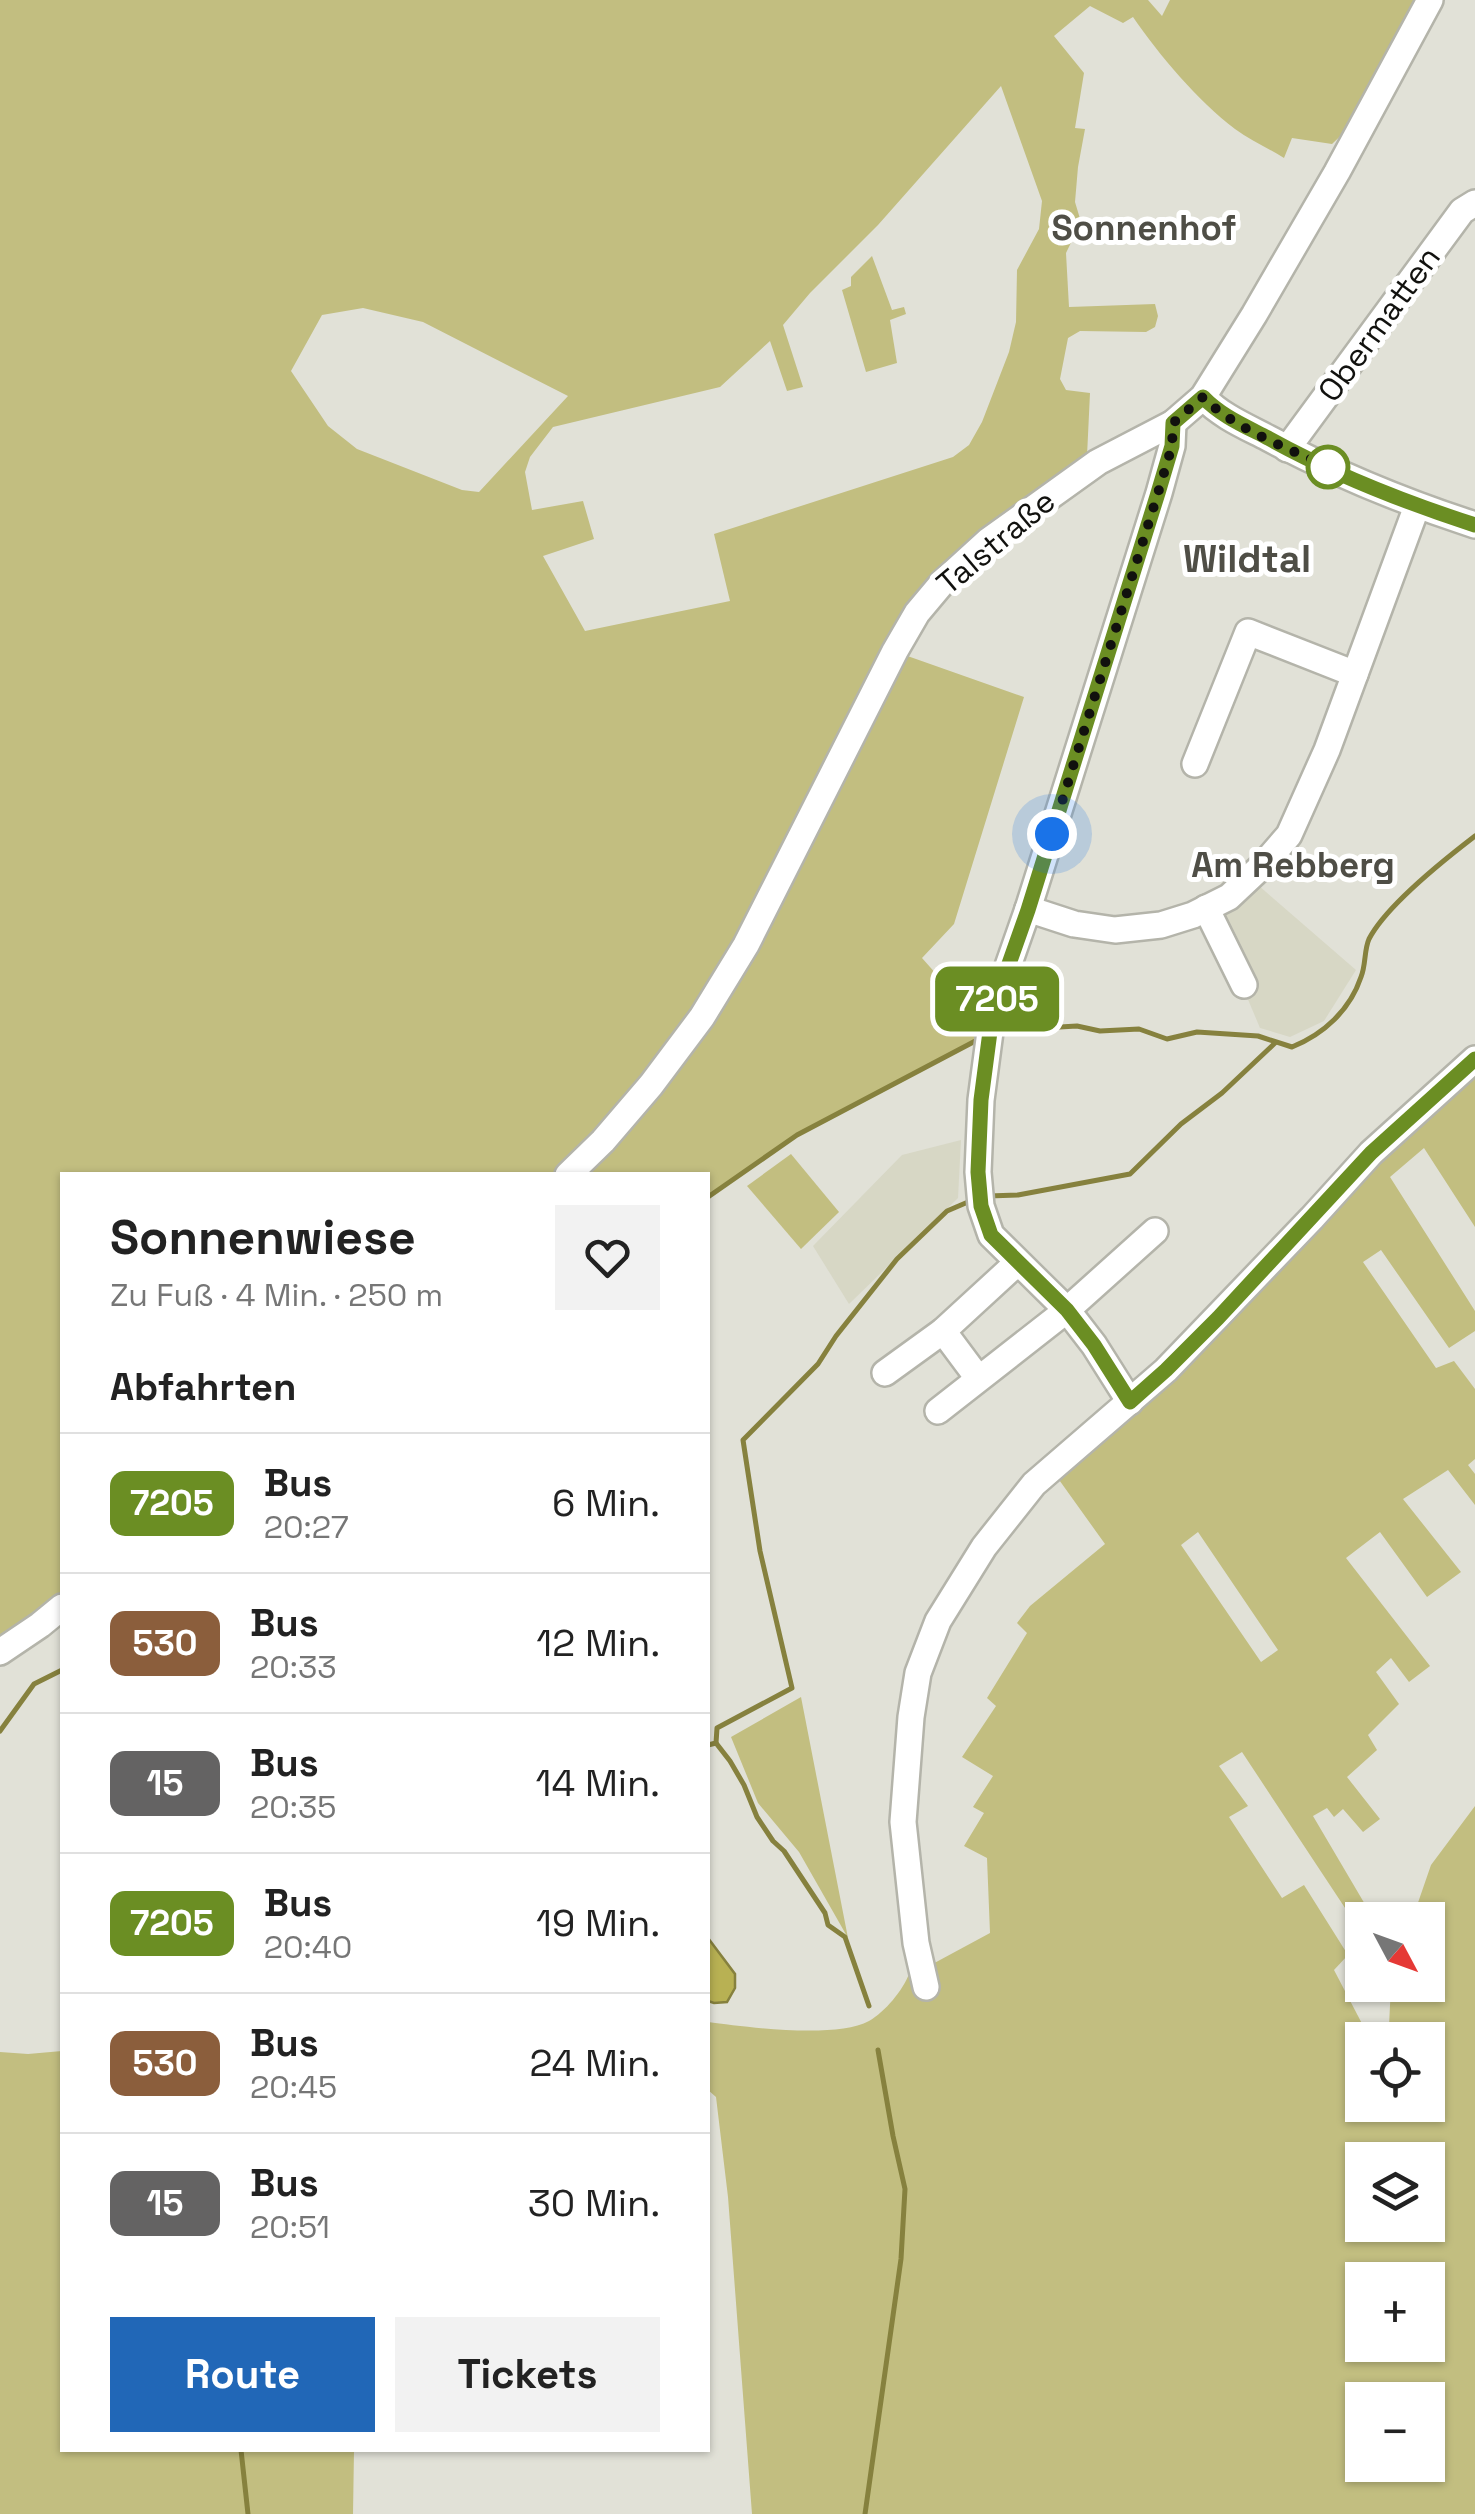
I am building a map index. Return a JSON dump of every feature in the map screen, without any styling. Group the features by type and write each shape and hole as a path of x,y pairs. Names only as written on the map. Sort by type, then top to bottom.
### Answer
{"street":[{"name":"Talstraße","path":"571,1172 652,1085 746,945 917,613 943,582 988,541 1098,462 1173,423 1203,397 1344,160 1430,0"},
{"name":"Obermatten","path":"1287,449 1462,211 1475,203"},
{"path":"1203,397 1214,408 1287,449 1417,506 1475,525"},
{"path":"1130,1402 1067,1310 991,1235 981,1206 978,1172 981,1100 993,1009 1028,910 1158,493 1172,446 1173,423"},
{"path":"1028,910 1074,924 1116,930 1161,924 1193,915 1229,897 1264,865 1289,835 1327,750 1417,506"},
{"path":"1195,764 1248,632 1356,674"},
{"path":"1206,908 1244,985"},
{"path":"926,1987 916,1943 903,1822 918,1673 938,1621 1016,1504 1056,1464 1166,1370 1371,1153 1475,1059"},
{"path":"938,1411 1067,1310 1155,1231"},
{"path":"885,1373 943,1331 1017,1263"},
{"path":"943,1331 978,1378"},
{"path":"0,1652 60,1609"}],"shaded area":[{"path":"0,0 1148,0 1162,16 1170,0 1416,0 1350,127 1332,144 1292,138 1284,158 1241,133 1207,105 1133,17 1123,23 1090,6 1054,36 1084,73 1075,128 1085,129 1075,202 1081,222 1066,253 1069,307 1155,304 1158,316 1155,327 1146,332 1080,331 1068,338 1060,379 1066,390 1090,393 1087,456 952,555 925,584 899,653 1024,697 954,924 922,958 938,976 932,997 983,1010 977,1039 797,1135 710,1196 710,1172 60,1172 60,1597 0,1644","holes":["1001,86 1042,201 1039,229 1017,270 1016,322 1009,352 969,445 953,457 714,534 730,601 585,631 543,556 594,539 583,501 532,510 525,472 530,457 553,427 720,387 770,341 787,391 803,387 783,325","363,308 423,322 568,396 479,492 462,490 357,449 328,426 291,371 322,315"]},
{"path":"872,256 892,310 904,307 906,314 890,320 897,363 866,372 842,290 851,286 851,277"},
{"path":"1258,885 1356,970 1324,1021 1290,1037 1260,1028 1212,914"},
{"path":"1475,1069 1475,1227 1424,1148 1390,1177 1475,1311 1475,1331 1449,1348 1381,1250 1363,1262 1436,1368 1454,1361 1475,1389 1475,1459 1468,1465 1475,1474 1475,1505 1448,1470 1403,1499 1461,1572 1427,1597 1380,1532 1346,1558 1430,1666 1409,1682 1391,1658 1376,1672 1399,1704 1368,1735 1377,1750 1347,1777 1380,1819 1363,1832 1343,1809 1334,1817 1327,1808 1313,1816 1364,1902 1345,1902 1345,1908 1242,1752 1219,1766 1248,1806 1229,1817 1282,1898 1304,1885 1345,1950 1345,1958 1334,1970 1345,1991 1345,2002 1351,2002 1361,2022 1345,2022 1345,2122 1445,2122 1445,2022 1389,2022 1390,2002 1445,2002 1445,1902 1418,1902 1431,1865 1475,1806 1475,2514 752,2514 728,2197 716,2097 710,2092 710,2022 814,2031 854,2026 875,2017 898,1994 910,1970 916,1943 927,1967 990,1933 987,1858 964,1846 984,1813 973,1807 993,1776 962,1757 996,1706 987,1698 1027,1633 1017,1623 1030,1606 1105,1544 1052,1470 1293,1236","holes":["1198,1532 1278,1650 1261,1662 1181,1545"]},
{"path":"961,1140 958,1198 849,1304 813,1246 902,1155"},
{"path":"791,1154 839,1212 801,1249 747,1186"},
{"path":"801,1697 848,1938 799,1852 758,1803 731,1737"},
{"path":"710,1941 735,1974 735,1988 727,2002 710,2002"},
{"path":"60,2051 60,2452 354,2452 353,2514 0,2514 0,2052"}],"waterway":[{"path":"996,1033 1077,1026 1100,1031 1139,1029 1167,1039 1197,1032 1258,1036 1292,1047 1325,1028 1343,1010 1363,972 1369,939 1389,912 1475,836"},
{"path":"710,1196 797,1135 981,1038"},
{"path":"988,1196 1018,1195 1130,1174 1275,1043"},
{"path":"710,1744 716,1743 717,1728 792,1688 760,1551 743,1440 818,1364 897,1259 947,1211 968,1202"},
{"path":"0,1731 34,1684 60,1671"},
{"path":"716,1743 744,1785 757,1817 825,1913 828,1925 845,1937 869,2006"},
{"path":"865,2514 901,2259 905,2189 878,2050"},
{"path":"241,2452 248,2514"}],"bus line":[{"name":"7205","path":"1475,525 1417,506 1287,449 1214,408 1203,397 1173,423 1172,446 1158,493 1028,910 993,1009 981,1100 981,1206 991,1235 1067,1310 1130,1402 1218,1318 1371,1153 1475,1059"}],"district":[{"name":"Sonnenhof","path":"1144,228"},
{"name":"Wildtal","path":"1247,559"},
{"name":"Am Rebberg","path":"1293,865"}],"route":[{"path":"1052,834 1172,446 1173,423 1203,397 1235,421 1328,467"}]}
